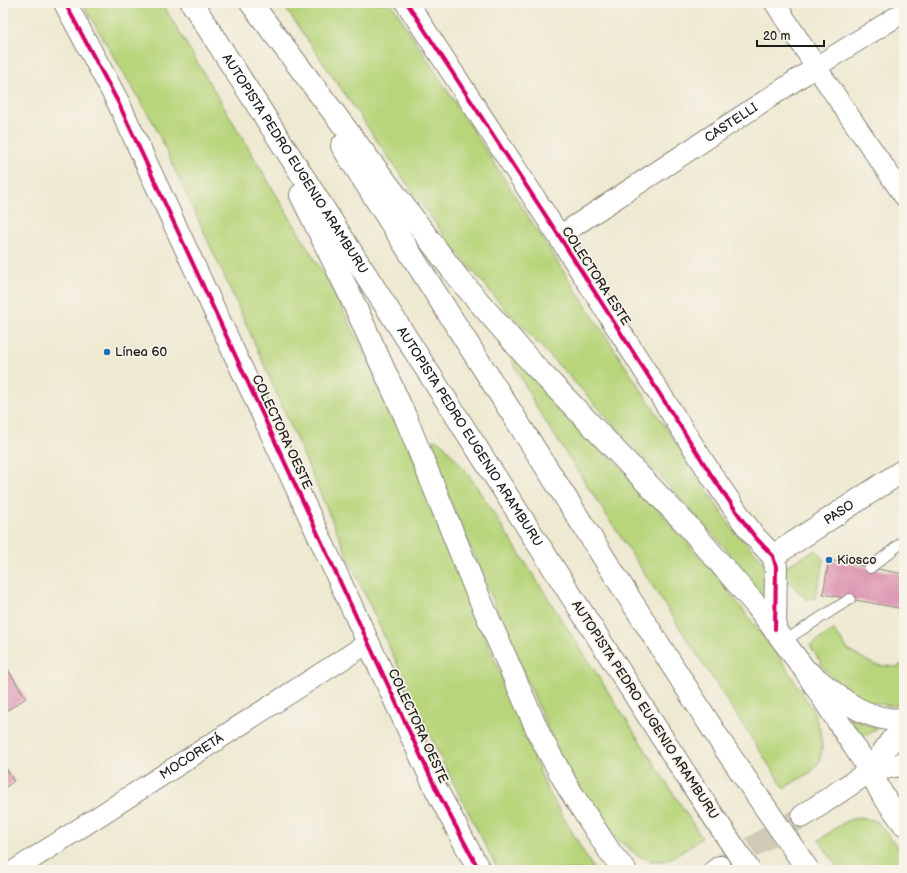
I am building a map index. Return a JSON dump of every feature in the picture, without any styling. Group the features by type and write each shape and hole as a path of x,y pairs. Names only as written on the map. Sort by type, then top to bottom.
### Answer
{"main road":[{"name":"COLECTORA OESTE","path":"65,3 118,102 436,789 479,870"},
{"name":"AUTOPISTA PEDRO EUGENIO ARAMBURU","path":"192,3 686,775 749,870"},
{"path":"251,3 459,279 532,363 687,525 780,635 805,670 870,771 882,794 904,824"},
{"path":"251,3 726,750 808,870"},
{"name":"COLECTORA ESTE","path":"407,3 559,236 721,489 755,537 773,556"},
{"path":"252,96 349,293 405,416 475,588 540,736 569,789 612,855 624,870"},
{"name":"PASO","path":"773,556 904,470"},
{"path":"773,556 776,567 780,635"},
{"path":"805,670 848,704 870,715 889,720 904,719"},
{"path":"803,816 870,771 891,741 904,731"},
{"path":"870,771 900,765 904,762"}],"street":[{"path":"775,3 816,67 904,196"},
{"name":"CASTELLI","path":"559,236 816,67 904,12"},
{"name":"MOCORETÁ","path":"15,870 368,643"}],"lane":[{"path":"870,568 904,541"},
{"path":"780,635 850,599"}],"green space":[{"path":"82,3 162,3 330,285 397,416 546,787 594,870 498,870 442,761 355,573 243,317 154,124"},
{"path":"282,3 391,3 582,300 735,533 760,557 764,563 766,604 732,556 581,389 500,303 448,241"},
{"path":"503,344 623,470 716,575 778,655 813,710 821,733 822,747 820,761 811,772 784,788 538,410"},
{"path":"434,440 441,442 469,475 702,838 673,857 663,861 651,861 637,855 612,835 584,797 557,750 429,450"},
{"path":"816,550 824,561 815,598 806,599 785,578 783,573 788,565"},
{"path":"834,630 849,651 875,665 896,667 904,664 904,702 894,706 871,703 843,688 826,671 810,645"},
{"path":"848,717 877,728 863,738"},
{"path":"860,817 876,821 889,836 904,856 904,870 839,870 819,840 846,821"}],"building":[{"path":"829,560 904,574 904,609 823,594"},
{"path":"3,662 26,698 3,713"},
{"path":"3,764 14,781 3,789"}],"tunnel":[{"path":"723,865 803,816"}],"cycle path":[{"path":"65,3 118,102 436,789 479,870"},
{"path":"407,3 559,236 712,476 755,537 773,556 776,567 775,629"}],"place":[{"name":"Línea 60","path":"107,352"},
{"name":"Kiosco","path":"829,560"}]}
